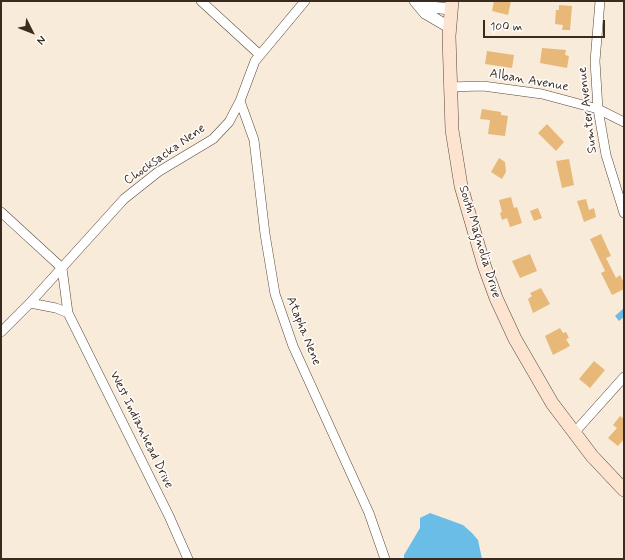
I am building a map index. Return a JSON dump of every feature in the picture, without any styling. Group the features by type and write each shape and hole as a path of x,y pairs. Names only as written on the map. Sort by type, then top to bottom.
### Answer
{"main road":[{"name":"South Magnolia Drive","path":"452,5 449,27 449,87 452,130 456,160 470,223 484,265 496,298 515,339 552,403 574,433 624,490"}],"street":[{"path":"201,1 260,55"},
{"name":"Chocksacka Nene","path":"1,332 30,303 99,226 141,185 213,139 229,122 260,55 305,1"},
{"name":"Sumter Avenue","path":"600,1 594,61 598,109 606,155 624,212"},
{"path":"416,2 430,7 452,5"},
{"path":"416,2 425,13 449,27"},
{"name":"Alban Avenue","path":"449,87 483,86 560,98 598,109 624,122"},
{"name":"Atapha Nene","path":"240,101 254,140 265,234 275,294 293,346 369,513 385,559"},
{"path":"1,212 62,268"},
{"name":"West Indianhead Drive","path":"62,268 68,313 169,516 188,559"},
{"path":"30,303 56,308 68,313"},
{"path":"574,433 624,377"}],"water":[{"path":"624,308 624,317 619,321 615,316"},
{"path":"430,513 463,525 478,540 482,559 404,559 404,555 420,528 420,518"}],"building":[{"path":"494,1 511,1 508,15 492,11"},
{"path":"559,5 572,6 570,30 562,30 563,25 555,24 556,10 559,10"},
{"path":"542,48 566,50 565,55 569,56 567,68 540,63"},
{"path":"487,51 514,55 512,68 485,64"},
{"path":"482,109 501,112 501,115 508,116 505,136 488,134 490,120 480,119"},
{"path":"547,124 564,142 556,151 538,133"},
{"path":"499,158 505,162 506,172 502,179 491,172"},
{"path":"569,159 574,185 562,188 556,161"},
{"path":"511,197 514,208 517,207 522,223 510,227 507,218 502,220 499,200"},
{"path":"586,199 589,210 594,208 596,217 584,222 577,201"},
{"path":"538,208 542,218 534,221 530,211"},
{"path":"601,234 611,256 606,258 616,278 620,275 624,283 624,289 612,295 601,273 605,271 590,239"},
{"path":"530,254 537,271 520,278 512,261"},
{"path":"541,288 550,304 533,313 528,299 532,296 530,293"},
{"path":"560,328 563,333 566,332 569,338 566,339 570,346 553,355 545,336"},
{"path":"594,361 605,370 590,388 579,379"},
{"path":"620,416 624,419 624,439 618,446 608,438 617,428 613,425"}]}
